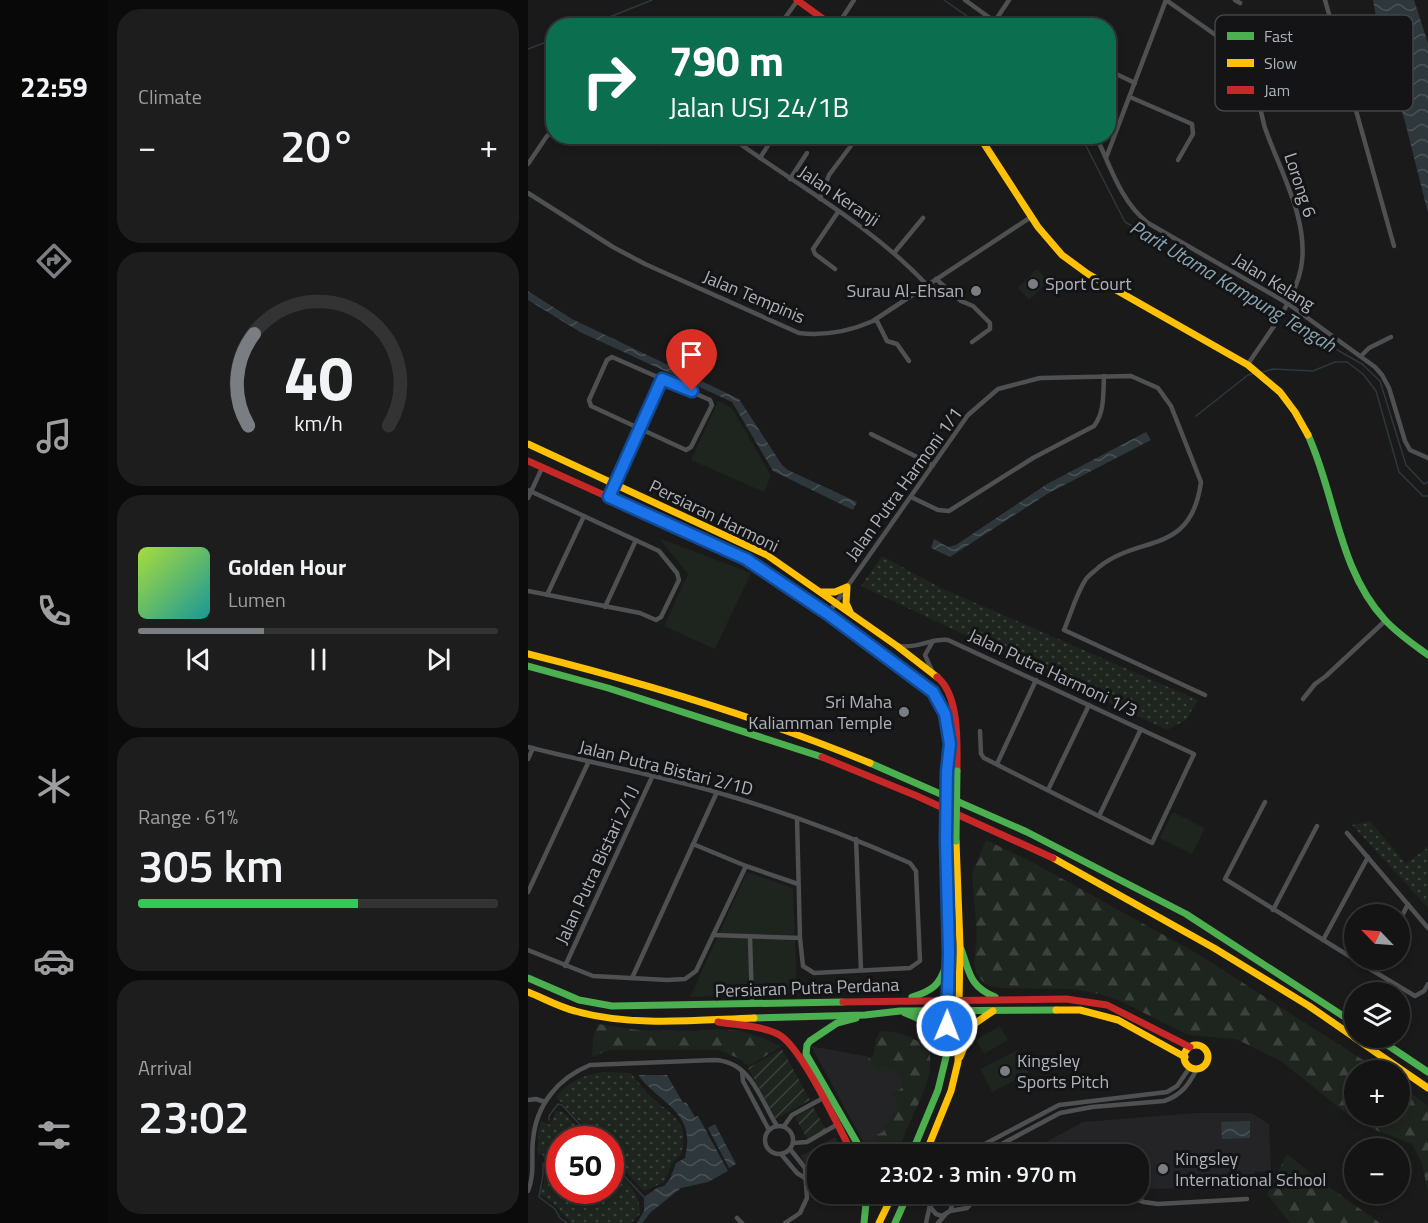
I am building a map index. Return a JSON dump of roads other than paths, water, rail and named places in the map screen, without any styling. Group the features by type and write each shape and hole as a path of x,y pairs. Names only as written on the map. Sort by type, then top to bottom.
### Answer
{"main road":[{"path":"797,0 823,18"},
{"path":"985,144 1031,217 1063,256 1093,276 1248,364 1259,372 1291,405 1316,451 1353,572 1364,592 1386,621 1403,638 1428,656"},
{"name":"Persiaran Harmoni","path":"528,444 767,555 850,612 941,680 949,694 957,726 956,841 960,946 958,1062"},
{"name":"Persiaran Harmoni","path":"528,461 746,559 828,614 933,692 945,714 950,744 947,771 946,840 949,954 947,1053"},
{"path":"818,591 829,593 847,587 846,603 850,612"},
{"path":"528,654 617,676 802,735 933,790 1027,832 1142,890 1221,935 1344,1016"},
{"path":"528,666 608,688 810,752 1024,843 1135,902 1214,948 1309,1006 1344,1030"},
{"path":"960,946 971,982 982,992 1001,999"},
{"path":"900,1000 929,992 937,987 941,982 949,954"},
{"name":"Persiaran Putra Perdana","path":"528,978 576,1000 593,1005 677,1006 948,999 1066,999 1107,1005 1190,1047"},
{"name":"Persiaran Putra Perdana","path":"528,992 573,1011 596,1016 652,1021 865,1015 900,1011 948,1010 1055,1009 1090,1012 1118,1020 1185,1057"},
{"path":"930,1144 951,1091 970,1026 983,1015 998,1010"},
{"path":"900,1011 930,1023 941,1036 947,1053 938,1090 915,1144"},
{"path":"858,1144 806,1054 810,1041 837,1023 865,1015"},
{"path":"707,1019 783,1037 823,1098 847,1144"},
{"path":"1198,1045 1207,1052 1207,1062 1203,1066 1193,1068 1185,1057 1190,1047 1198,1045"},
{"path":"1370,1048 1428,1088"},
{"path":"1392,1048 1428,1072"},
{"path":"910,1144 927,1115"},
{"path":"864,1223 866,1204"},
{"path":"879,1223 888,1204"},
{"path":"895,1223 904,1204"}],"street":[{"path":"785,18 797,0"},
{"path":"841,18 854,0"},
{"path":"965,0 991,18"},
{"path":"997,18 1009,0"},
{"path":"1116,133 1166,0 1215,35"},
{"path":"1234,0 1240,3"},
{"path":"1325,0 1329,15"},
{"path":"1116,74 1135,83"},
{"path":"1130,97 1192,124 1193,134 1178,160"},
{"name":"Lorong 6","path":"1248,364 1286,305 1297,283 1303,259 1299,220 1260,111"},
{"path":"1356,111 1394,246"},
{"path":"528,164 546,137"},
{"name":"Jalan Keranji","path":"740,144 867,231 927,285"},
{"path":"760,158 769,144"},
{"path":"820,199 829,175 852,144"},
{"name":"Jalan Kelang","path":"1100,144 1128,203 1137,214 1286,305 1361,356 1382,375 1389,388 1405,441 1410,450 1428,458"},
{"path":"1106,158 1112,144"},
{"path":"790,179 807,153"},
{"name":"Jalan Tempinis","path":"528,193 638,260 798,333 820,335 854,329 876,319 1031,217"},
{"path":"835,269 815,254 813,249 838,212"},
{"path":"894,253 923,218"},
{"path":"936,279 961,302 973,306 990,323 990,329 972,342"},
{"path":"876,319 887,341 897,344 909,361"},
{"path":"1361,356 1369,348 1391,337"},
{"path":"612,357 706,398 712,405 689,449 686,450 640,429 594,408 589,403 607,360 612,357"},
{"path":"911,497 938,510 948,511 1033,459 1094,426 1100,418 1102,408 1104,376"},
{"name":"Jalan Putra Harmoni 1/1","path":"828,614 968,415 998,390 1040,378 1131,376 1158,388 1171,406 1201,482 1199,494 1191,514 1169,538 1109,559 1086,578 1064,630 1205,695"},
{"path":"609,497 662,379"},
{"path":"871,434 933,465"},
{"path":"528,498 542,468"},
{"path":"528,591 645,615 656,620 661,617 679,580 677,573 659,551 530,491"},
{"path":"547,595 584,516"},
{"path":"604,607 636,540"},
{"path":"1303,699 1315,684 1386,621"},
{"name":"Jalan Putra Harmoni 1/3","path":"897,646 915,647 940,639 948,640 1194,754 1152,843 1099,816"},
{"name":"Persiaran Harmoni","path":"933,641 926,655 934,675"},
{"path":"996,764 1036,680"},
{"path":"1048,790 1089,705"},
{"path":"980,731 981,754 996,764 1099,816 1141,729"},
{"path":"528,759 531,747"},
{"name":"Jalan Putra Bistari 2/1D","path":"531,747 588,763 717,792 856,839 910,863 914,867 920,961 910,968 861,970"},
{"path":"528,892 588,763"},
{"name":"Jalan Putra Bistari 2/1J","path":"565,966 653,776"},
{"path":"632,978 717,792"},
{"path":"1265,802 1225,879 1344,953"},
{"path":"797,818 800,938 803,966 814,973 861,970 856,839"},
{"path":"1273,910 1317,826"},
{"path":"1347,832 1408,904"},
{"path":"693,844 798,884"},
{"path":"1323,940 1368,857"},
{"path":"528,950 593,976 685,979 696,971 746,866"},
{"path":"1410,906 1428,928"},
{"path":"713,935 800,938"},
{"path":"750,937 752,1004"},
{"path":"1372,970 1415,996 1424,992 1428,984"},
{"path":"528,1191 532,1177 534,1130 545,1102 564,1080 578,1070 593,1064 721,1060 734,1064 750,1077 777,1126"},
{"path":"985,1144 1059,1105 1167,1092 1177,1086 1193,1068"},
{"path":"1002,1144 1060,1113 1173,1098 1186,1088 1193,1068"},
{"path":"742,1071 743,1081 769,1130"},
{"path":"784,1126 792,1115 830,1094"},
{"path":"528,1100 545,1102"},
{"path":"793,1143 807,1142 845,1120"},
{"path":"777,1126 784,1126 793,1135 790,1149 781,1154 773,1153 767,1146 765,1138 769,1130 777,1126"},
{"path":"785,1223 795,1218 804,1206 808,1190 805,1168 790,1149"},
{"path":"781,1154 797,1173 805,1178"},
{"path":"1149,1203 1247,1199"},
{"path":"930,1204 936,1214 945,1215"},
{"path":"926,1223 930,1204"},
{"path":"950,1211 952,1204"},
{"path":"938,1223 950,1211 967,1208 971,1204"},
{"path":"737,1218 741,1223"}],"water":[{"path":"1373,0 1414,0 1428,43 1428,213 1401,111 1413,111 1413,15 1376,15"},
{"path":"528,291 572,319 739,399 782,465 788,470 857,502 853,510 773,471 732,402 580,332 528,300"},
{"path":"1146,432 1151,440 1047,494 950,557 931,548 934,539 948,547 956,545 1047,484"},
{"path":"638,1075 667,1075 683,1103 686,1102 695,1117 698,1116 728,1171 708,1182 681,1188 651,1212 642,1223 637,1223 644,1211 644,1197 664,1186 670,1179 676,1163 685,1158 687,1142 686,1130 675,1110"},
{"path":"1250,1121 1250,1138 1222,1139 1221,1122"},
{"path":"715,1124 736,1164 729,1168 708,1128"}],"waterway":[{"path":"607,18 652,0"},
{"name":"Parit Utama Kampung Tengah","path":"944,0 970,18"},
{"path":"528,49 546,42"},
{"name":"Parit Utama Kampung Tengah","path":"1085,144 1125,222 1281,311"},
{"name":"Parit Utama Kampung Tengah","path":"1285,313 1339,351 1362,364 1380,381 1406,465 1424,484 1428,482"},
{"path":"1263,372 1273,369 1313,371 1335,362 1347,362 1363,374 1376,391 1399,472 1423,496 1428,496"},
{"path":"1196,416 1248,375 1256,373"},
{"path":"549,1120 549,1116 558,1104 562,1105 581,1126"},
{"path":"543,1163 539,1197 555,1209 560,1218 567,1223"},
{"path":"624,1176 644,1197"}],"place":[{"name":"Sport Court","path":"1033,284"},
{"name":"Surau Al-Ehsan","path":"976,291"},
{"name":"Sri Maha Kaliamman Temple","path":"904,712"},
{"name":"Kingsley Sports Pitch","path":"1005,1071"},
{"name":"Kingsley International School","path":"1163,1169"}]}
